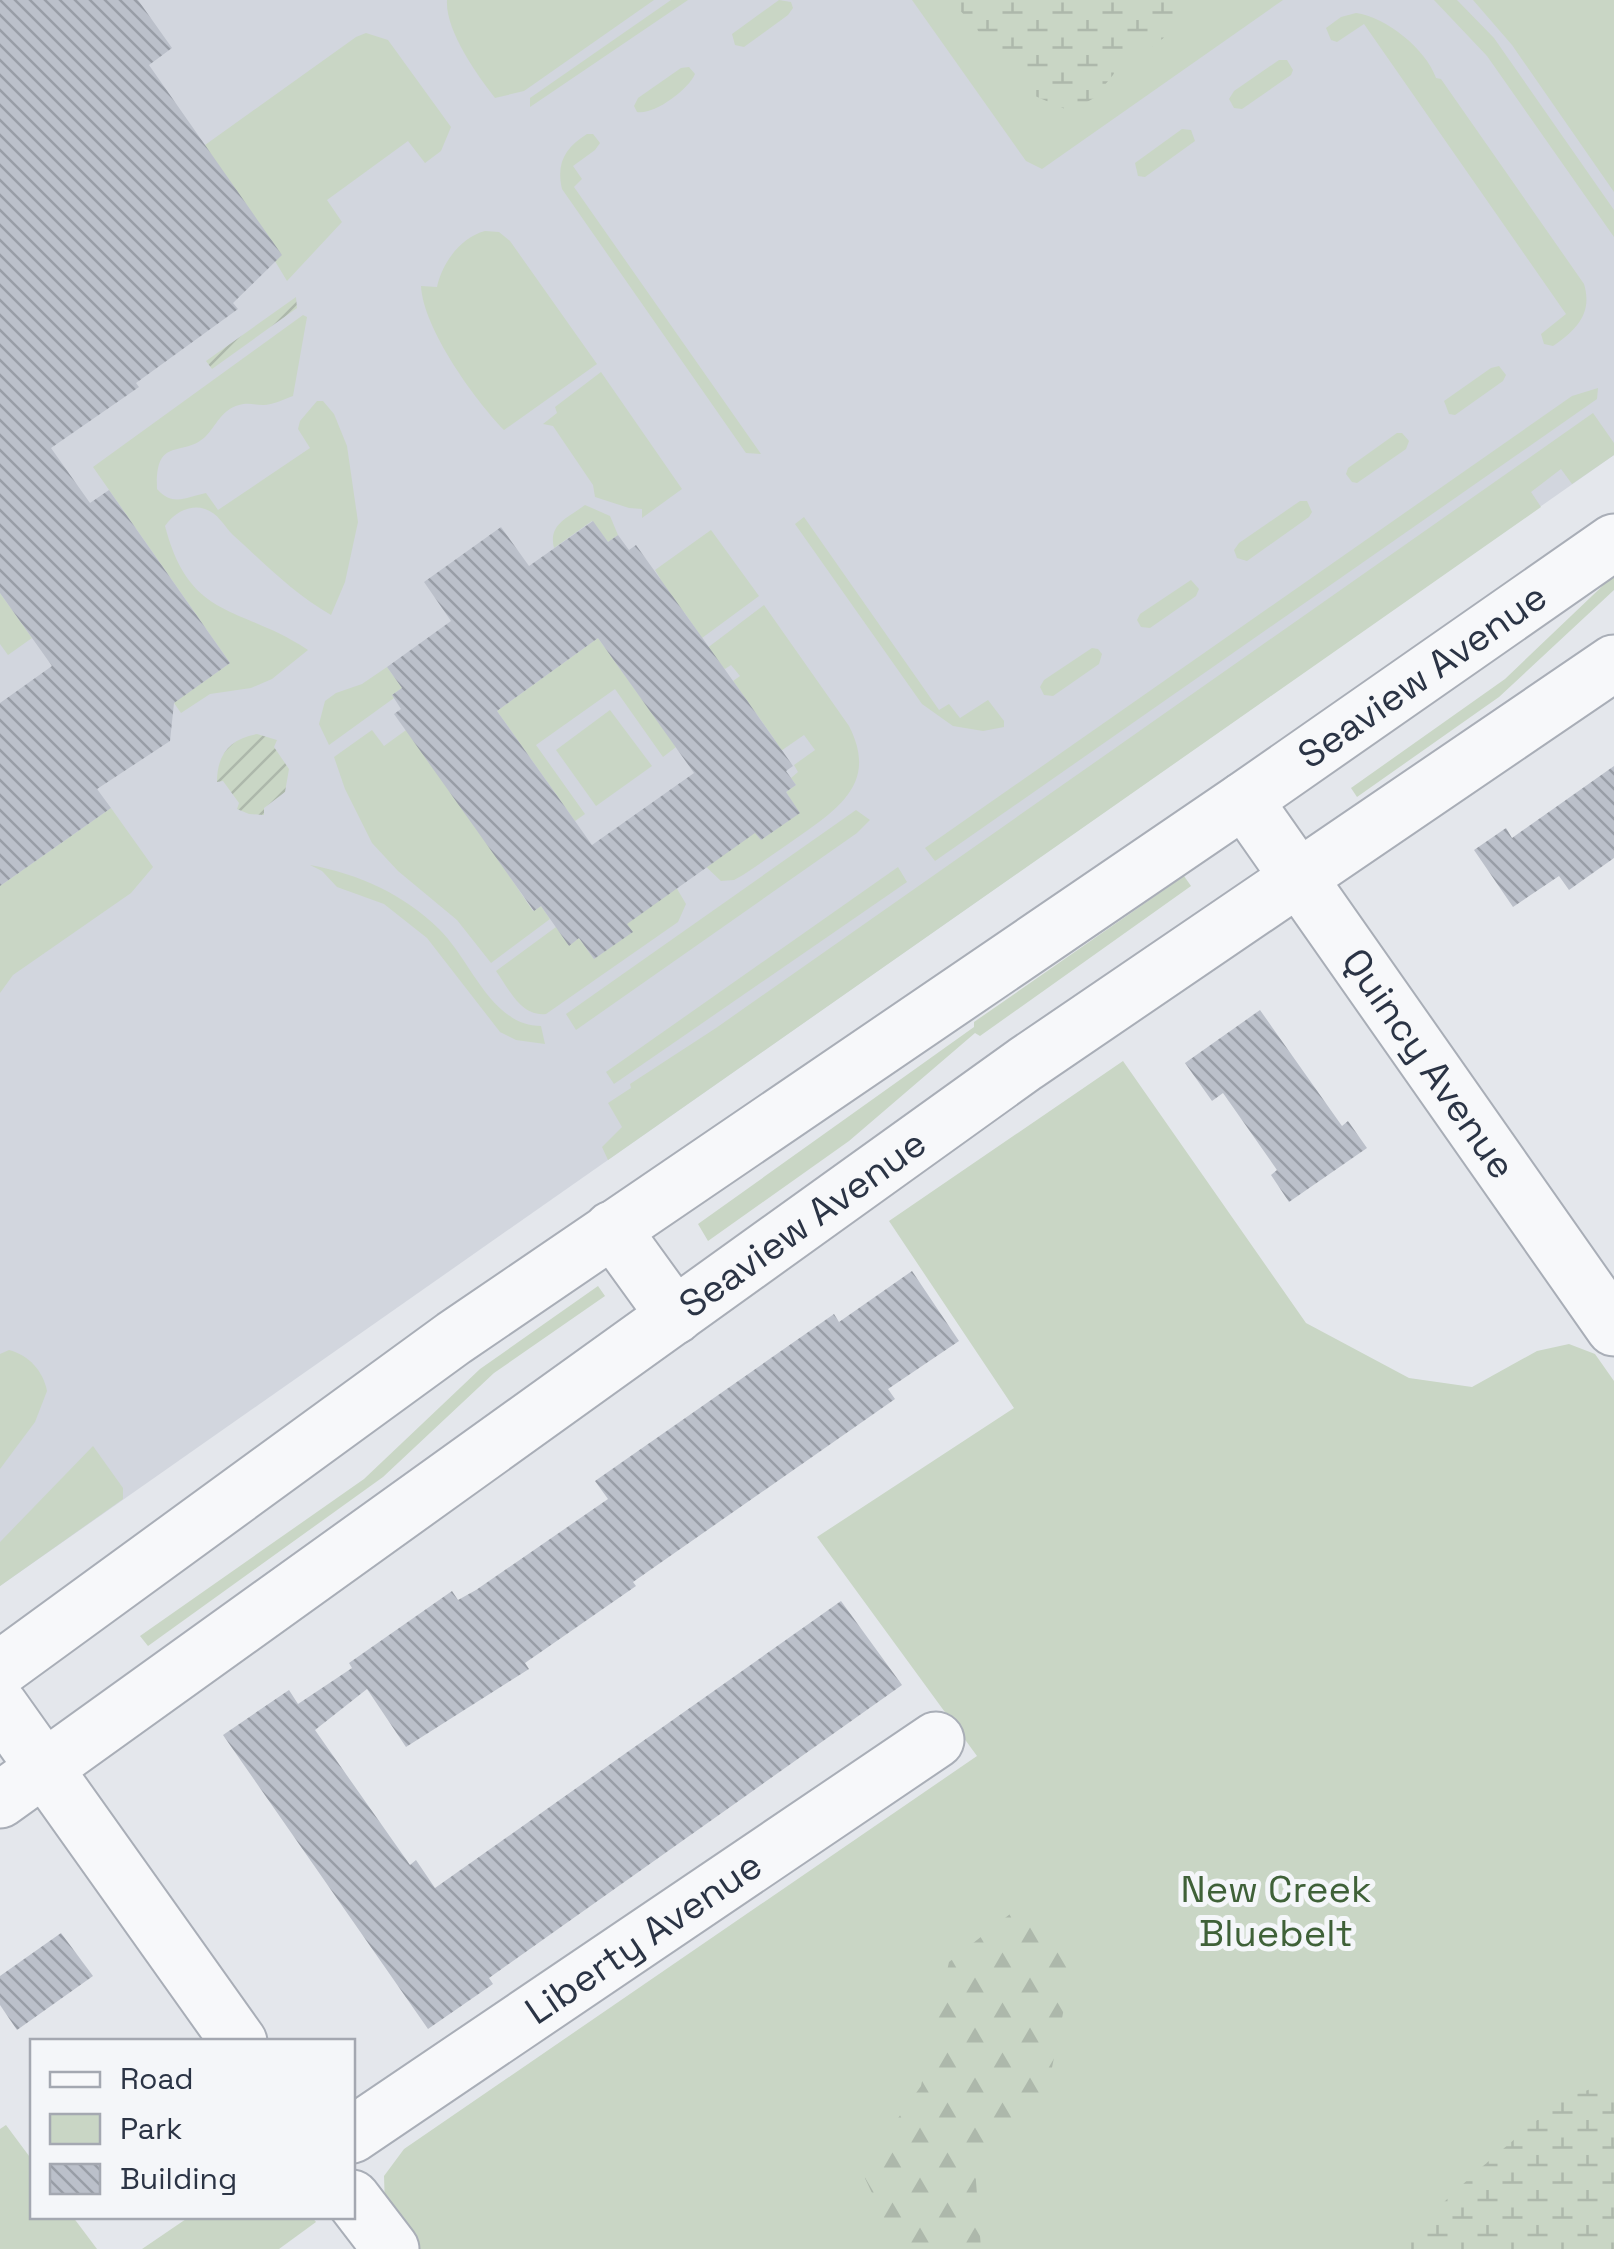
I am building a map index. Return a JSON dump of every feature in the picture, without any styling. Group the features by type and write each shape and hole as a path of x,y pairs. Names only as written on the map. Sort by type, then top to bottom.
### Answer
{"street":[{"name":"Seaview Avenue","path":"0,1669 454,1338 1244,800 1614,542"},
{"name":"Seaview Avenue","path":"0,1800 1025,1064 1614,663"},
{"name":"Quincy Avenue","path":"1244,800 1606,1300"},
{"path":"612,1229 674,1316"},
{"path":"0,1706 237,2039"},
{"name":"Liberty Avenue","path":"355,2132 936,1740"},
{"path":"355,2202 392,2249"}],"shaded area":[{"path":"0,0 1614,0 1614,455 0,1586"}],"green space":[{"path":"447,0 654,0 524,91 495,98 457,38"},
{"path":"671,0 688,0 530,107 530,98"},
{"path":"779,0 791,2 793,8 788,15 744,47 735,45 732,34"},
{"path":"912,0 1283,0 1042,169 1026,161"},
{"path":"951,0 1179,0 1183,2 1184,14 1173,31 1150,48 1127,58 1094,98 1065,109 1035,96 1015,63 979,32"},
{"path":"1434,0 1457,0 1494,38 1614,210 1614,237 1487,56"},
{"path":"1473,0 1614,0 1614,192 1512,45"},
{"path":"1356,13 1392,28 1424,56 1584,284 1584,313 1569,334 1553,346 1544,344 1541,334 1566,314 1364,24 1337,42 1331,40 1326,28 1341,17"},
{"path":"366,33 388,40 451,127 441,151 425,163 408,141 327,200 342,222 287,281 205,145"},
{"path":"1279,60 1287,60 1293,70 1291,75 1242,109 1234,108 1229,99 1234,91"},
{"path":"689,67 695,74 678,94 652,110 637,112 634,106 638,98 681,68"},
{"path":"1182,129 1191,130 1195,141 1145,177 1138,176 1135,163"},
{"path":"587,134 593,134 600,143 573,166 582,179 574,187 761,454 746,453 562,189 560,171 564,157"},
{"path":"485,231 499,232 510,241 597,364 504,430 465,382 440,342 421,286 437,287 454,252"},
{"path":"296,297 297,308 212,369 206,361"},
{"path":"303,315 307,317 293,396 267,405 242,404 228,410 205,437 165,454 160,461 157,489 174,499 206,493 218,510 310,448 298,429 300,421 317,401 323,401 334,414 347,446 358,522 345,582 331,615 280,578 210,511 193,508 173,517 165,526 176,557 188,580 204,596 308,650 272,679 251,688 210,694 181,713 174,703 175,690 189,692 230,663 93,467"},
{"path":"1499,366 1506,375 1503,381 1455,415 1449,414 1444,401"},
{"path":"601,372 682,489 642,518 642,509 595,497 593,485 553,426 543,424 557,413 555,407"},
{"path":"1598,388 1597,399 935,861 925,848 1572,396"},
{"path":"1593,413 1614,443 1614,455 1572,484 1561,469 1531,492 1541,507 608,1160 602,1147 622,1127 608,1103 631,1088 630,1084 716,1028"},
{"path":"1397,433 1409,441 1406,449 1357,483 1352,482 1346,474 1348,468"},
{"path":"1300,501 1307,501 1312,512 1309,517 1247,561 1237,558 1234,550 1239,543"},
{"path":"585,505 610,516 618,535 608,542 592,521 554,548 557,527"},
{"path":"804,517 939,710 949,704 960,718 988,700 1004,721 1004,727 983,731 953,726 922,704 795,524"},
{"path":"711,530 759,596 702,638 684,612 676,616 653,583 660,578 655,570"},
{"path":"1614,575 1614,590 1499,697 1357,797 1351,788 1505,679"},
{"path":"1191,580 1199,589 1196,596 1150,628 1141,627 1137,620 1140,614"},
{"path":"0,593 32,638 8,655 0,644"},
{"path":"764,605 849,726 859,760 858,774 845,798 822,820 743,875 721,881 701,862 746,820 761,840 799,813 786,792 796,785 791,778 798,772 794,765 815,750 804,735 775,755 775,740 733,681 740,676 731,665 725,669 702,652"},
{"path":"598,638 676,747 663,757 615,689 536,745 585,814 575,821 497,711"},
{"path":"1092,648 1102,654 1099,664 1053,696 1044,695 1040,687 1044,680"},
{"path":"387,667 402,688 329,745 319,724 325,701"},
{"path":"610,710 652,766 596,806 556,750"},
{"path":"413,725 533,911 541,906 550,919 491,963 457,920 398,871 372,843 334,757 372,730 384,746"},
{"path":"257,734 277,740 274,747 289,769 285,792 264,808 264,815 237,809 239,803 223,781 217,782 219,763 227,749"},
{"path":"111,808 153,867 131,893 13,975 0,993 0,886"},
{"path":"856,810 870,820 857,833 576,1030 566,1014"},
{"path":"310,865 379,887 411,906 451,942 483,989 508,1015 541,1026 545,1044 516,1040 500,1032 427,938 384,904 337,887"},
{"path":"898,867 907,882 614,1084 606,1072"},
{"path":"1184,876 1191,886 980,1036 975,1033 849,1141 708,1241 698,1224 974,1027 974,1022"},
{"path":"673,882 686,904 678,922 546,1014 523,1006 496,971 556,927 569,945 579,938 594,959 632,932 618,911"},
{"name":"New Creek Bluebelt","path":"1123,1061 1306,1323 1409,1378 1472,1387 1537,1351 1569,1344 1595,1354 1614,1381 1614,2249 416,2249 385,2208 384,2176 404,2149 977,1756 817,1537 1014,1408 889,1221"},
{"path":"598,1286 605,1296 494,1373 383,1477 148,1646 140,1636 364,1479 480,1369"},
{"path":"9,1350 34,1365 47,1391 35,1422 0,1469 0,1354"},
{"path":"93,1446 123,1488 123,1499 0,1586 0,1542"},
{"path":"1029,1899 1072,1969 1046,2097 975,2168 981,2249 895,2249 895,2241 861,2170 921,2086 949,1962"},
{"path":"1614,2081 1614,2249 1394,2249 1562,2099"},
{"path":"6,2125 30,2157 30,2219 74,2219 97,2249 0,2249 0,2129"},
{"path":"186,2219 316,2222 279,2249 142,2249"}],"building":[{"path":"0,0 138,0 172,48 149,65 282,255 233,303 238,309 136,383 139,387 51,448 90,503 109,490 230,663 174,703 170,741 97,789 111,808 0,886 0,703 52,666 0,593"},
{"path":"593,521 608,542 618,535 629,550 636,545 793,766 786,771 796,785 786,792 800,813 761,840 755,833 627,924 633,932 594,959 579,938 569,946 541,906 534,911 394,714 401,709 392,695 402,688 387,667 451,621 424,582 501,527 529,566","holes":["598,638 694,773 592,845 497,711"]},
{"path":"1614,766 1614,858 1569,890 1559,876 1513,907 1474,850 1506,828 1512,838"},
{"path":"1260,1010 1342,1126 1348,1121 1367,1148 1289,1202 1271,1175 1277,1170 1223,1093 1212,1101 1185,1063"},
{"path":"912,1271 959,1341 888,1389 895,1399 633,1582 636,1586 525,1663 529,1669 406,1747 367,1689 315,1730 410,1865 416,1860 435,1888 841,1601 902,1685 489,1978 493,1984 428,2029 223,1735 289,1690 298,1704 452,1591 458,1600 476,1590 608,1499 595,1481 834,1314 839,1322"},
{"path":"61,1933 93,1976 17,2030 0,2005 0,1976"}]}
